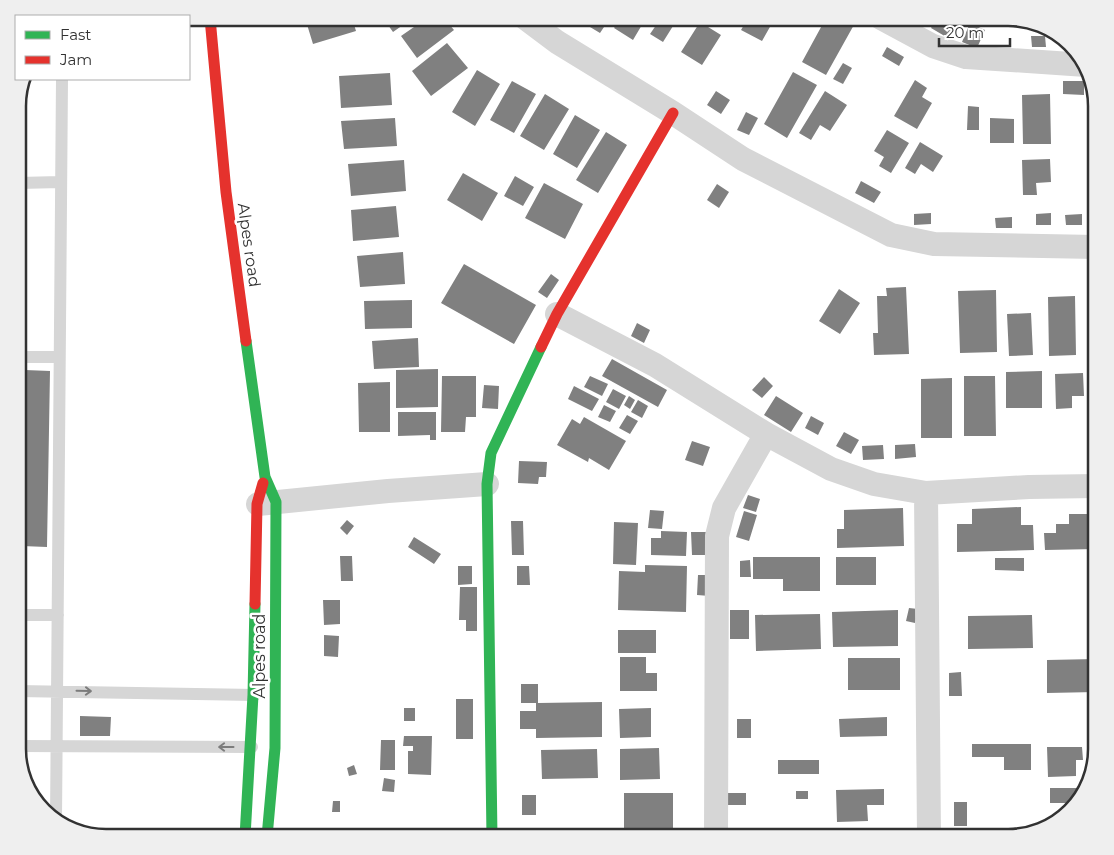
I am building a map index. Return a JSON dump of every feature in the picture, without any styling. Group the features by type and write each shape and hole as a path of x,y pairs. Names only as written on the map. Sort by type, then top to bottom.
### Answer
{"street":[{"name":"Alpes road","path":"211,26 226,192 265,477 275,696 275,748 268,829"},
{"path":"536,26 557,42 673,113 743,159 891,235 934,244 1088,247"},
{"path":"896,26 933,46 966,57 1076,65"},
{"path":"492,829 487,484 491,453 557,314 673,113"},
{"path":"557,314 655,365 766,434 831,469 874,484 926,493 1029,487 1088,486"},
{"path":"716,829 717,536 724,508 766,434"},
{"name":"Alpes road","path":"245,829 266,503 265,477"},
{"path":"266,503 388,491 487,484"},
{"path":"926,493 929,829"}],"lane":[{"path":"56,810 62,80"},
{"path":"26,183 61,182"},
{"path":"26,357 59,357"},
{"path":"26,615 58,615"},
{"path":"26,690 275,696"},
{"path":"26,746 275,748"}],"building":[{"path":"307,26 354,26 356,31 313,44"},
{"path":"389,26 402,26 393,32"},
{"path":"415,26 451,26 454,30 417,58 401,36"},
{"path":"588,26 605,26 600,33"},
{"path":"615,26 641,26 633,40 614,28"},
{"path":"656,26 673,26 663,42 650,34"},
{"path":"697,26 706,26 721,35 702,65 681,52"},
{"path":"743,26 770,26 762,41 741,30"},
{"path":"822,26 853,26 826,75 802,62"},
{"path":"932,26 948,26 953,29 948,38 931,28"},
{"path":"969,26 976,26 985,30 977,48 962,42"},
{"path":"1031,36 1045,36 1046,47 1032,47"},
{"path":"447,43 468,68 431,96 412,71"},
{"path":"887,47 904,57 899,66 882,56"},
{"path":"843,63 852,68 843,84 833,79"},
{"path":"477,70 500,84 475,126 452,112"},
{"path":"793,72 817,85 787,138 764,124"},
{"path":"390,73 392,105 341,108 339,76"},
{"path":"915,80 927,88 922,97 932,103 917,129 894,116"},
{"path":"512,81 536,94 514,133 490,120"},
{"path":"1063,81 1083,81 1084,95 1063,94"},
{"path":"716,91 730,100 721,114 707,105"},
{"path":"825,91 847,105 830,131 820,125 811,140 799,133"},
{"path":"545,94 569,109 544,150 520,136"},
{"path":"1050,94 1051,144 1023,144 1022,95"},
{"path":"968,106 979,107 979,130 967,130"},
{"path":"746,112 758,118 749,135 737,130"},
{"path":"575,115 600,130 577,168 553,154"},
{"path":"395,118 397,146 344,149 341,121"},
{"path":"990,118 1014,119 1014,143 990,143"},
{"path":"887,130 909,143 891,173 879,166 884,157 874,151"},
{"path":"606,132 627,145 598,193 576,180"},
{"path":"920,142 943,156 933,172 921,164 915,174 905,168"},
{"path":"1050,159 1051,182 1036,183 1037,195 1023,195 1022,160"},
{"path":"404,160 406,191 351,196 348,164"},
{"path":"463,173 498,193 482,221 447,200"},
{"path":"515,176 534,187 523,206 504,196"},
{"path":"861,181 881,192 874,203 855,193"},
{"path":"544,183 583,204 565,239 525,218"},
{"path":"717,184 729,192 719,208 707,200"},
{"path":"396,206 399,237 353,241 351,210"},
{"path":"931,213 931,224 914,225 914,214"},
{"path":"1051,213 1051,225 1036,225 1036,214"},
{"path":"1082,214 1082,225 1066,225 1065,215"},
{"path":"1012,217 1012,228 996,228 995,218"},
{"path":"403,252 405,284 360,287 357,256"},
{"path":"464,264 536,305 514,344 441,303"},
{"path":"551,274 559,280 547,298 538,292"},
{"path":"906,287 909,354 874,355 873,333 878,333 877,296 887,296 886,288"},
{"path":"839,289 860,303 840,334 819,321"},
{"path":"996,290 997,352 960,353 958,291"},
{"path":"1075,296 1076,355 1049,356 1048,297"},
{"path":"412,300 412,328 365,329 364,301"},
{"path":"1031,313 1033,355 1009,356 1007,314"},
{"path":"637,323 650,330 644,343 631,336"},
{"path":"418,338 419,367 374,369 372,341"},
{"path":"612,359 667,390 658,407 602,376"},
{"path":"438,369 438,407 396,408 396,370"},
{"path":"26,370 50,371 47,547 26,546"},
{"path":"1042,371 1042,408 1006,408 1006,372"},
{"path":"1083,373 1084,396 1072,396 1072,408 1056,409 1055,374"},
{"path":"442,376 476,376 476,417 466,417 465,432 441,432"},
{"path":"590,376 608,384 602,396 584,387"},
{"path":"964,376 995,376 996,436 964,436"},
{"path":"764,377 773,386 762,398 752,390"},
{"path":"952,378 952,438 921,438 921,379"},
{"path":"390,382 390,432 359,432 358,383"},
{"path":"484,385 499,386 498,409 482,408"},
{"path":"574,386 599,399 592,411 568,399"},
{"path":"613,389 626,396 619,409 606,402"},
{"path":"629,396 635,400 630,409 624,405"},
{"path":"776,396 803,413 791,432 764,415"},
{"path":"638,400 648,406 642,418 631,412"},
{"path":"604,405 616,411 610,422 598,417"},
{"path":"398,412 436,412 436,440 430,440 430,435 398,436"},
{"path":"627,415 638,421 630,434 619,428"},
{"path":"811,416 824,423 818,435 805,428"},
{"path":"584,417 626,441 609,470 589,458 588,462 557,445 572,419 580,424"},
{"path":"844,432 859,440 851,454 836,446"},
{"path":"692,441 710,447 703,466 685,460"},
{"path":"915,444 916,457 895,459 895,445"},
{"path":"883,445 884,459 863,460 862,446"},
{"path":"519,461 547,462 546,477 539,477 538,484 518,483"},
{"path":"748,495 760,499 756,512 743,508"},
{"path":"1021,507 1021,525 1033,525 1034,550 957,552 957,524 972,524 972,509"},
{"path":"903,508 904,546 837,548 837,529 844,529 844,510"},
{"path":"650,510 664,511 662,529 648,528"},
{"path":"744,511 757,515 749,541 736,537"},
{"path":"1069,514 1088,514 1088,549 1045,550 1044,533 1056,533 1056,524 1069,524"},
{"path":"347,520 354,526 347,535 340,528"},
{"path":"511,521 523,521 524,555 512,555"},
{"path":"614,522 638,523 636,565 613,564"},
{"path":"661,531 687,532 686,556 651,555 651,538 661,538"},
{"path":"691,532 708,532 708,555 692,555"},
{"path":"414,537 441,554 434,564 408,547"},
{"path":"340,556 352,556 353,581 341,581"},
{"path":"753,557 820,557 820,591 783,591 783,579 753,579"},
{"path":"836,557 876,557 876,585 836,585"},
{"path":"995,558 1024,558 1024,571 995,570"},
{"path":"750,560 751,577 740,577 740,561"},
{"path":"645,565 687,566 686,612 618,610 619,571 645,572"},
{"path":"458,566 472,566 472,584 458,585"},
{"path":"517,566 529,566 530,585 517,585"},
{"path":"698,575 711,575 710,596 697,595"},
{"path":"460,587 477,587 477,631 466,631 466,620 459,620"},
{"path":"323,600 340,600 340,624 324,625"},
{"path":"909,608 918,609 915,623 906,621"},
{"path":"730,610 749,610 749,639 730,639"},
{"path":"898,610 898,646 833,647 832,612"},
{"path":"820,614 821,649 756,651 755,615"},
{"path":"1032,615 1033,648 968,649 968,616"},
{"path":"618,630 656,630 656,653 618,653"},
{"path":"324,635 339,636 338,657 324,656"},
{"path":"620,657 646,657 646,673 657,673 657,691 620,691"},
{"path":"848,658 900,658 900,690 848,690"},
{"path":"1088,659 1088,692 1047,693 1047,660"},
{"path":"961,672 962,696 949,696 949,673"},
{"path":"521,684 538,684 538,703 602,702 602,737 536,738 536,729 520,729 520,711 536,711 536,703 521,703"},
{"path":"456,699 473,699 473,739 456,739"},
{"path":"404,708 415,708 415,721 404,721"},
{"path":"651,708 651,737 620,738 619,709"},
{"path":"80,716 111,717 110,736 80,736"},
{"path":"887,717 887,736 840,737 839,719"},
{"path":"737,719 751,719 751,738 737,738"},
{"path":"404,736 432,736 431,775 408,774 408,751 413,751 413,746 403,746"},
{"path":"381,740 395,740 395,770 380,770"},
{"path":"972,744 1031,744 1031,770 1004,770 1004,757 972,757"},
{"path":"1047,747 1082,747 1083,760 1076,760 1076,776 1048,777"},
{"path":"659,748 660,779 620,780 620,749"},
{"path":"597,749 598,778 542,779 541,750"},
{"path":"778,760 819,760 819,774 778,774"},
{"path":"354,765 357,774 349,776 347,768"},
{"path":"384,778 395,780 394,792 382,791"},
{"path":"1050,788 1077,788 1066,803 1050,803"},
{"path":"884,789 884,805 867,805 868,821 837,822 836,790"},
{"path":"796,791 808,791 808,799 796,799"},
{"path":"624,793 673,793 673,829 624,829"},
{"path":"728,793 746,793 746,805 728,805"},
{"path":"522,795 536,795 536,815 522,815"},
{"path":"333,801 340,801 340,812 332,812"},
{"path":"954,802 967,802 967,826 954,826"}],"traffic: fast":[{"path":"246,341 265,477 276,502 275,748 268,829"},
{"path":"492,829 487,484 491,453 541,347"},
{"path":"245,829 253,695 255,604"}],"traffic: jam":[{"path":"211,26 226,192 246,341"},
{"path":"541,347 557,314 673,113"},
{"path":"255,604 257,504 263,483"}]}
